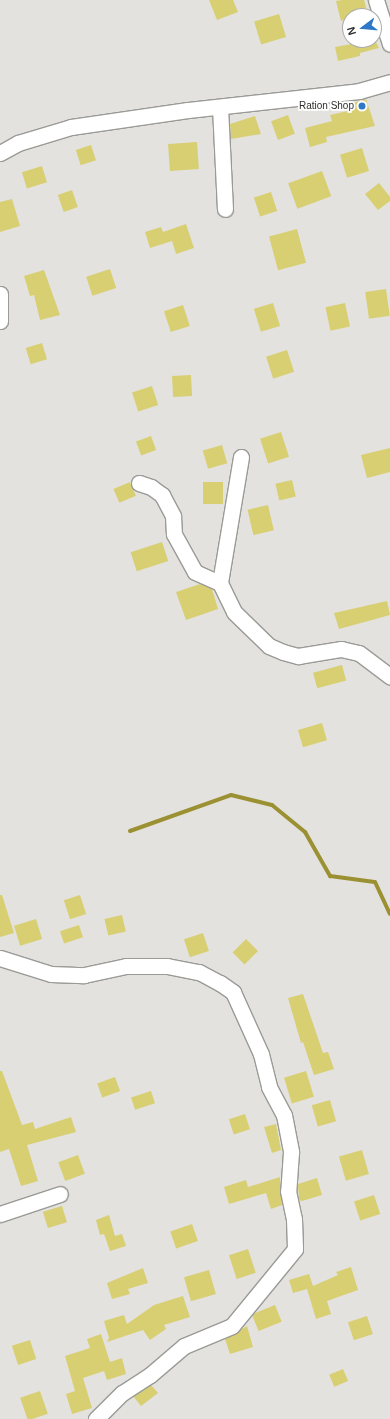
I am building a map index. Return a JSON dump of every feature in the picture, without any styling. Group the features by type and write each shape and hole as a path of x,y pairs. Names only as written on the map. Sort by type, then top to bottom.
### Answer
{"street":[{"path":"376,0 390,44"},
{"path":"0,153 18,143 71,128 220,107 359,91 390,82"},
{"path":"220,107 225,209"},
{"path":"0,294 0,321"},
{"path":"241,457 220,583 234,612 269,646 298,656 341,649 359,653 390,676"},
{"path":"139,483 151,487 162,495 173,516 174,534 195,572 202,577 220,583"},
{"path":"0,958 51,974 84,975 126,966 167,966 199,972 220,983 233,992 260,1054 269,1086 284,1115 291,1152 288,1191 294,1218 295,1249 232,1326 184,1346 150,1375 122,1393 96,1419"},
{"path":"0,1214 60,1194"}],"building":[{"path":"209,0 233,0 238,12 217,20"},
{"path":"364,0 366,8 342,8 341,21 336,1"},
{"path":"279,14 286,37 261,45 254,22"},
{"path":"342,46 342,48 379,48 360,53 360,56 338,61 335,47"},
{"path":"366,99 375,126 326,137 327,142 310,147 305,128 332,121 330,115 352,110 350,104"},
{"path":"288,115 295,134 278,140 271,121"},
{"path":"255,116 261,134 231,139 230,124"},
{"path":"197,142 199,169 170,171 168,144"},
{"path":"91,145 96,160 81,165 76,150"},
{"path":"362,148 369,171 347,178 340,155"},
{"path":"42,166 47,182 27,188 22,172"},
{"path":"322,171 331,196 297,209 288,183"},
{"path":"379,183 390,197 390,201 378,210 365,194"},
{"path":"72,190 78,207 64,212 58,195"},
{"path":"271,192 277,211 260,217 254,198"},
{"path":"12,199 20,226 0,232 0,202"},
{"path":"186,224 194,248 176,254 172,241 150,248 145,232 161,227 163,232"},
{"path":"297,229 306,263 278,270 269,237"},
{"path":"110,269 116,288 92,296 86,277"},
{"path":"44,270 60,315 40,320 34,295 30,296 24,276"},
{"path":"386,289 390,316 369,319 365,292"},
{"path":"273,303 280,326 261,332 254,309"},
{"path":"345,303 350,326 330,331 325,307"},
{"path":"183,305 190,326 171,332 164,311"},
{"path":"42,343 47,359 31,364 26,348"},
{"path":"287,350 294,372 273,379 266,357"},
{"path":"191,375 192,396 173,397 172,376"},
{"path":"152,386 158,405 138,412 132,392"},
{"path":"281,432 289,457 268,464 260,439"},
{"path":"151,436 156,450 141,456 136,441"},
{"path":"222,445 227,463 208,469 203,451"},
{"path":"390,448 390,472 367,478 361,455"},
{"path":"292,480 296,497 279,500 275,484"},
{"path":"130,482 136,496 119,503 113,489"},
{"path":"203,482 223,482 223,504 203,504"},
{"path":"268,505 274,530 253,535 248,510"},
{"path":"162,542 168,561 137,571 131,552"},
{"path":"200,584 212,589 218,609 186,620 176,592"},
{"path":"387,601 390,615 339,629 334,613"},
{"path":"342,665 346,680 317,688 313,673"},
{"path":"322,723 327,740 303,747 298,730"},
{"path":"0,895 2,895 14,933 0,937"},
{"path":"80,895 86,914 70,919 64,900"},
{"path":"122,915 126,932 108,936 104,919"},
{"path":"36,919 42,939 20,946 14,926"},
{"path":"79,925 83,937 64,944 60,931"},
{"path":"203,933 209,951 190,957 184,939"},
{"path":"246,939 258,951 245,964 233,952"},
{"path":"303,994 323,1053 328,1052 334,1069 314,1075 303,1042 301,1043 288,998"},
{"path":"0,1071 2,1071 22,1125 33,1122 35,1129 71,1117 76,1132 27,1145 38,1181 21,1186 9,1149 0,1152"},
{"path":"306,1071 314,1097 292,1104 284,1078"},
{"path":"115,1077 120,1091 102,1098 97,1083"},
{"path":"151,1091 155,1103 135,1110 131,1097"},
{"path":"330,1100 336,1121 318,1126 312,1105"},
{"path":"245,1114 250,1129 234,1134 229,1119"},
{"path":"276,1124 281,1150 272,1153 264,1127"},
{"path":"362,1150 369,1174 346,1181 339,1157"},
{"path":"78,1155 85,1174 65,1181 58,1162"},
{"path":"280,1177 282,1205 271,1209 266,1193 229,1204 224,1187 246,1180 248,1187"},
{"path":"317,1178 322,1195 302,1201 299,1200 298,1184"},
{"path":"374,1195 380,1214 360,1221 354,1201"},
{"path":"62,1206 67,1222 48,1228 43,1212"},
{"path":"109,1215 115,1236 122,1234 126,1246 110,1251 104,1234 100,1235 96,1220"},
{"path":"192,1224 198,1241 176,1249 170,1231"},
{"path":"248,1249 256,1273 237,1279 229,1255"},
{"path":"351,1267 358,1290 327,1301 331,1314 316,1319 307,1289 293,1293 289,1280 309,1274 313,1286 338,1275 336,1272"},
{"path":"143,1268 148,1283 128,1289 130,1294 112,1299 107,1283"},
{"path":"209,1270 216,1294 191,1301 184,1277"},
{"path":"183,1296 190,1317 164,1325 166,1329 150,1340 143,1330 107,1342 109,1338 104,1321 124,1315 127,1324 154,1305"},
{"path":"275,1305 282,1322 259,1331 252,1314"},
{"path":"367,1316 373,1334 354,1340 348,1322"},
{"path":"247,1326 253,1347 230,1354 225,1339"},
{"path":"101,1334 110,1362 122,1358 126,1374 107,1380 104,1371 83,1378 92,1408 72,1414 66,1394 75,1391 65,1356 90,1348 87,1339"},
{"path":"30,1340 36,1359 18,1365 12,1346"},
{"path":"343,1369 348,1381 334,1387 329,1375"},
{"path":"151,1385 158,1393 141,1406 133,1396"},
{"path":"40,1391 48,1414 32,1419 27,1419 20,1398"}],"waterway":[{"path":"130,831 231,795 272,805 305,832 330,876 375,882 390,914"}],"place":[{"name":"Ration Shop","path":"362,106"}]}
